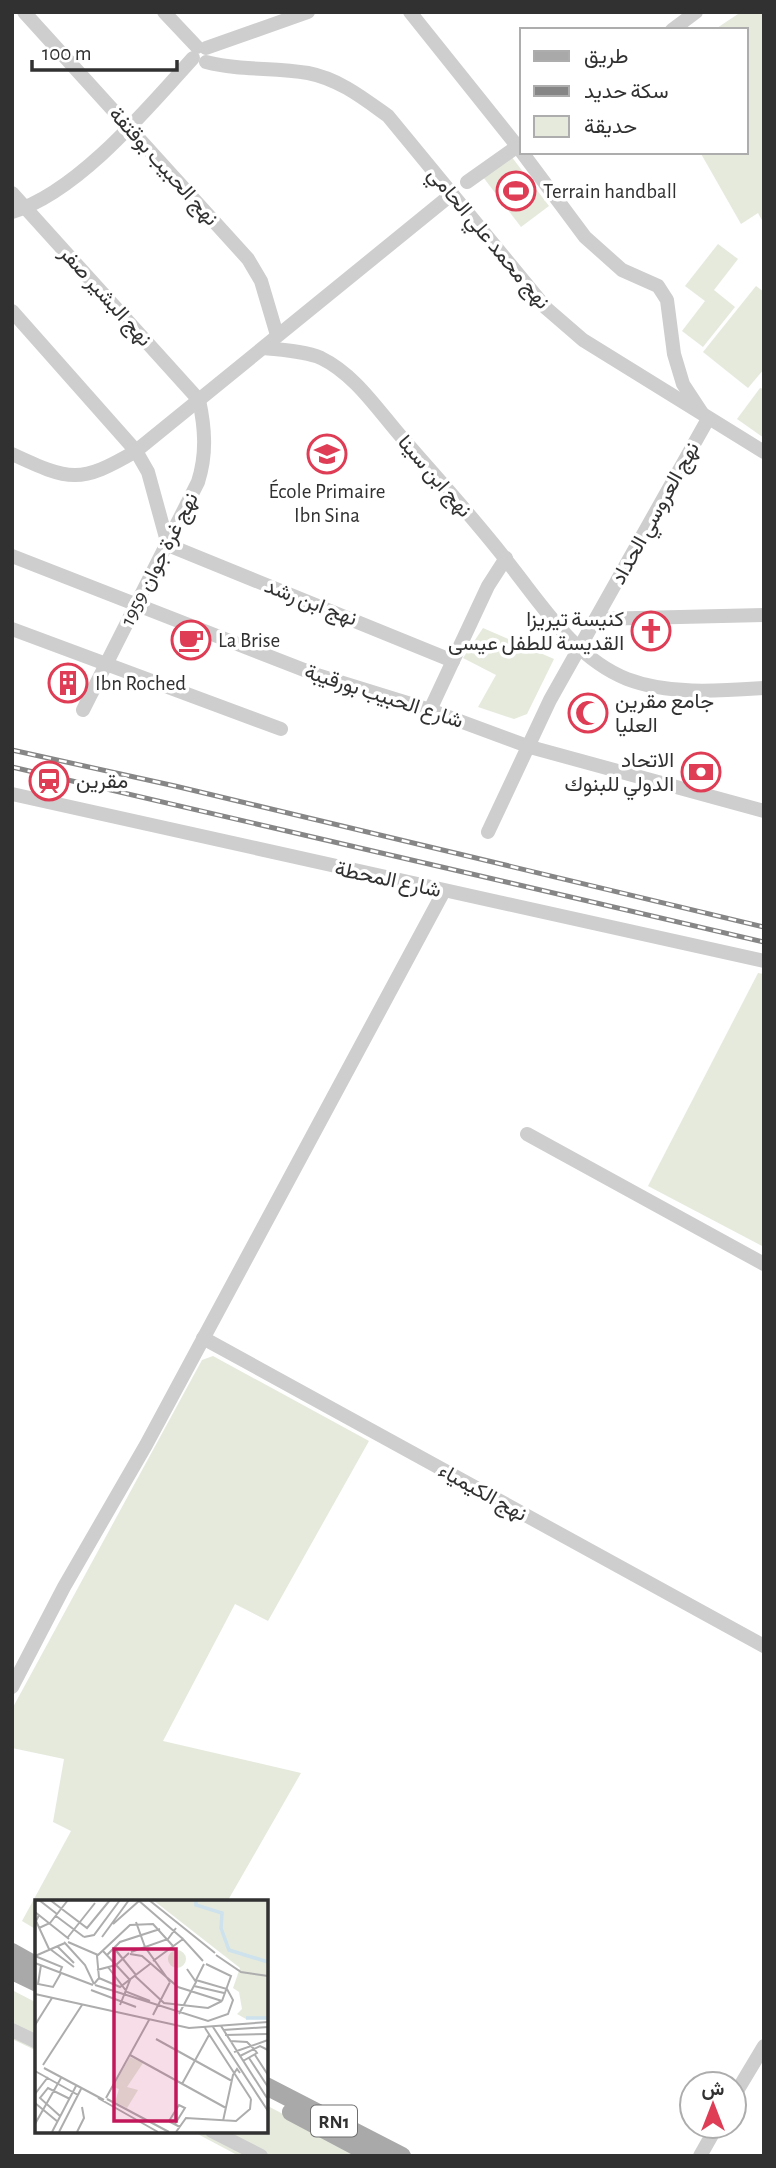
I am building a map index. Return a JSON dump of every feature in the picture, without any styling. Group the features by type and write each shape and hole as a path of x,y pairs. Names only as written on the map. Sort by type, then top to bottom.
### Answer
{"main road":[{"path":"12,1952 35,1965"},
{"path":"12,1971 35,1982"},
{"name":"RN1","path":"268,2087 402,2156"},
{"name":"RN1","path":"268,2100 374,2156"}],"street":[{"name":"نهج الحبيب بوقتفة","path":"23,12 256,270 277,335"},
{"path":"164,12 201,54"},
{"path":"19,210 73,177 130,128 201,54 308,12"},
{"path":"410,12 520,145 467,182"},
{"path":"675,28 696,12"},
{"name":"نهج محمد علي الحامي","path":"201,54 245,70 307,73 329,79 357,93 388,117 546,308 583,340 764,452"},
{"path":"526,154 585,237 622,270 658,286 669,307 674,354 683,384 706,418"},
{"name":"نهج البشير صفر","path":"12,193 19,210 199,400"},
{"path":"12,454 53,472 74,477 117,462 136,451 452,194"},
{"path":"12,311 136,451 148,472 168,545"},
{"name":"نهج ابن سينا","path":"264,348 320,357 357,385 506,558 578,648 600,665 628,679 654,686 693,690 764,688"},
{"name":"نهج غرة جوان 1959","path":"83,710 191,500 205,457 199,400"},
{"name":"نهج العروسي الحداد","path":"488,832 578,648 706,418"},
{"name":"نهج ابن رشد","path":"168,545 453,661"},
{"name":"شارع الحبيب بورقيبة","path":"12,556 317,675 430,710 530,747 764,810"},
{"path":"430,710 488,586 506,558"},
{"path":"596,619 764,615"},
{"path":"12,629 281,729"},
{"name":"شارع المحطة","path":"12,794 764,961"},
{"path":"12,1687 444,891"},
{"path":"527,1134 764,1264"},
{"name":"نهج الكيمياء","path":"203,1339 764,1646"},
{"path":"12,1978 35,1990"},
{"path":"12,2030 35,2041"},
{"path":"748,2073 764,2046"},
{"path":"216,2133 261,2156"},
{"path":"700,2156 709,2140"}],"green space":[{"path":"741,12 764,12 764,224 758,213 741,224 701,154 748,154 748,28 717,28"},
{"name":"Terrain handball","path":"511,156 549,206 521,227 483,177"},
{"path":"718,244 738,259 714,290 735,307 703,347 682,331 705,301 685,286"},
{"path":"756,286 764,292 764,369 748,388 703,352"},
{"path":"760,388 764,389 764,438 737,419"},
{"path":"483,628 554,659 527,714 514,719 478,707 496,675 463,658"},
{"path":"758,973 764,974 764,1247 648,1186"},
{"path":"213,1356 369,1441 268,1621 235,1604 163,1741 301,1773 228,1900 35,1900 35,1929 22,1921 71,1831 53,1822 64,1759 12,1748 12,1709 202,1360"},
{"path":"12,1990 35,2002 35,2050 12,2039"},
{"path":"268,2106 362,2156 239,2156 196,2133 268,2133"}],"railway":[{"path":"12,750 175,786 764,927"},
{"path":"12,767 764,942"}],"place":[{"name":"Terrain handball","path":"516,191"},
{"name":"École Primaire Ibn Sina","path":"327,454"},
{"name":"كنيسة تيريزا القديسة للطفل عيسى","path":"651,631"},
{"name":"La Brise","path":"191,640"},
{"name":"Ibn Roched","path":"68,683"},
{"name":"جامع مقرين العليا","path":"588,713"},
{"name":"الاتحاد الدولي للبنوك","path":"701,772"},
{"name":"مقرين","path":"49,781"}]}
